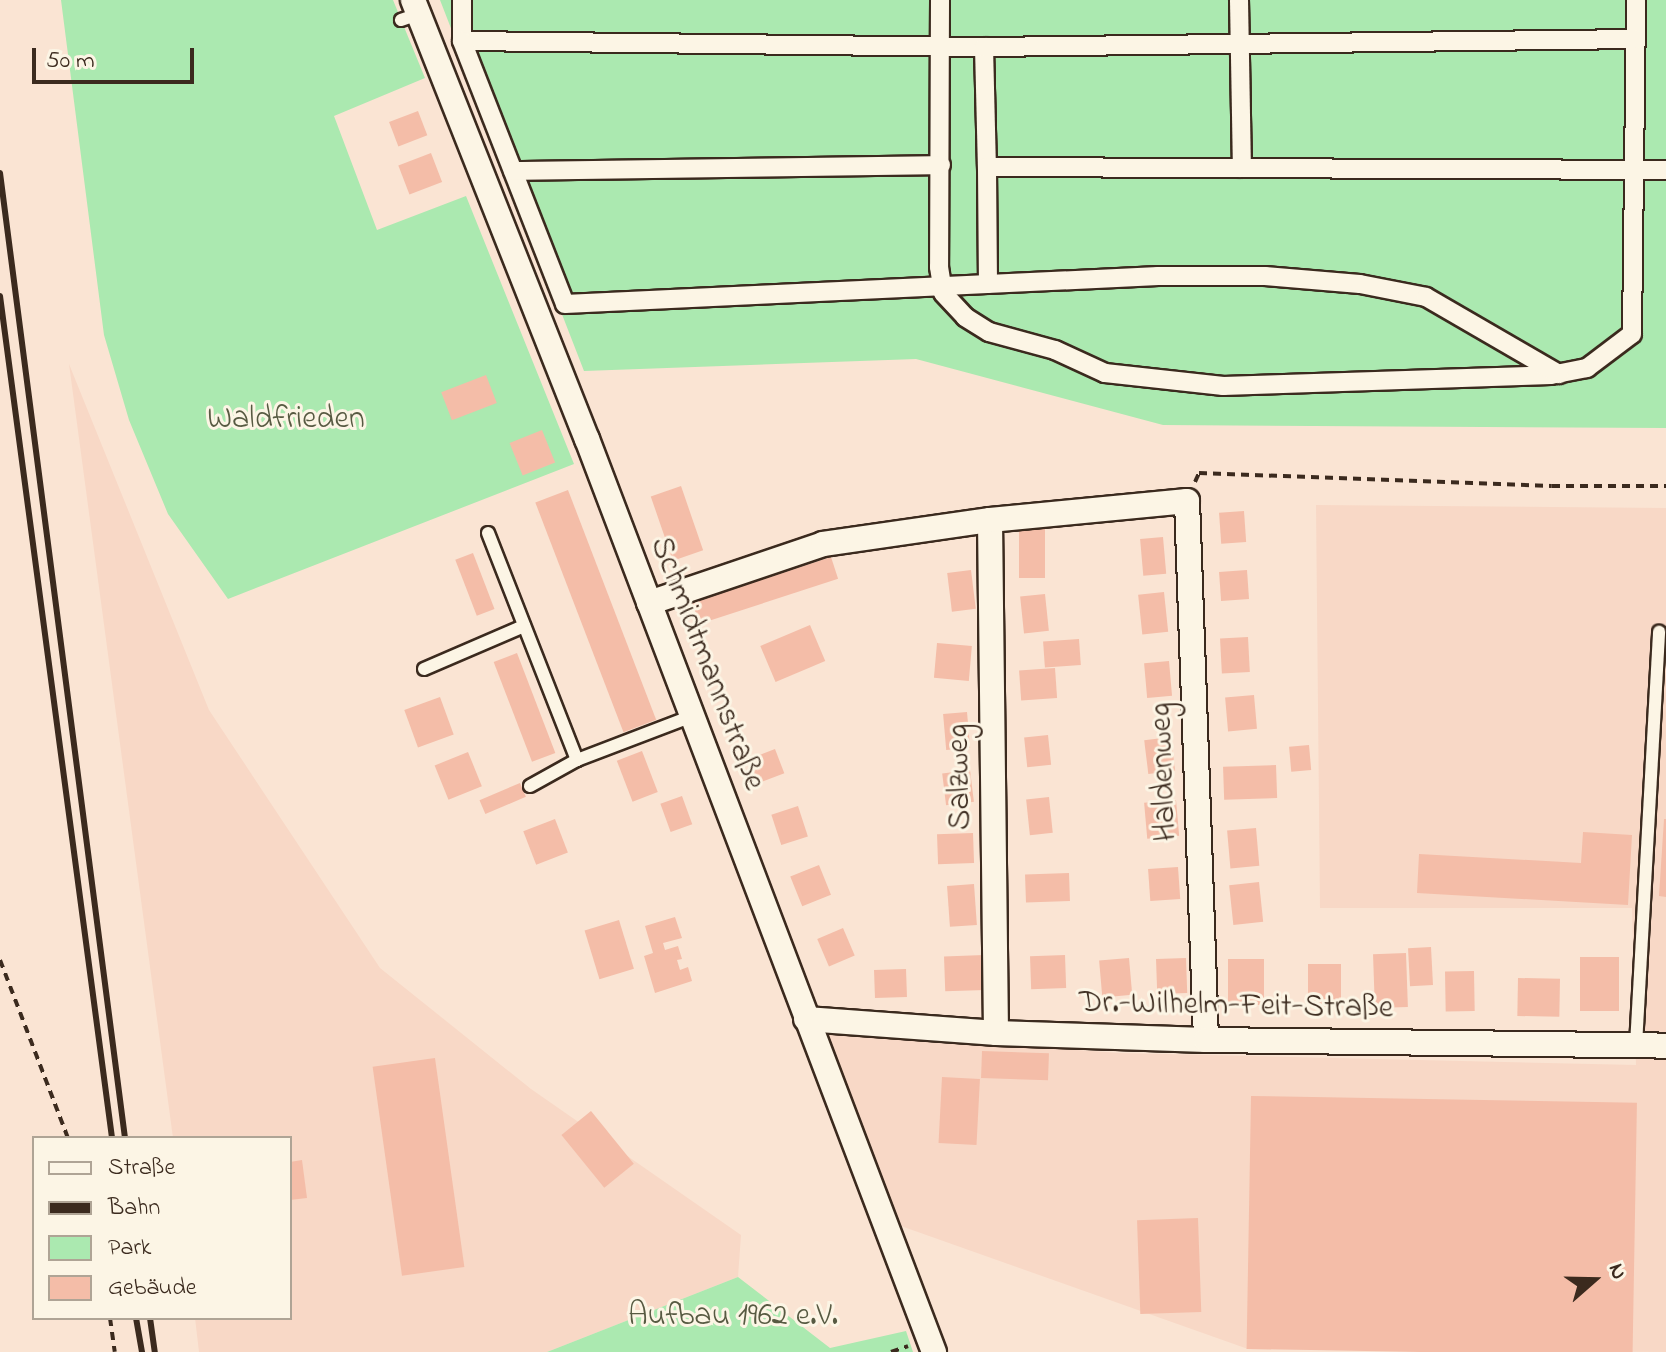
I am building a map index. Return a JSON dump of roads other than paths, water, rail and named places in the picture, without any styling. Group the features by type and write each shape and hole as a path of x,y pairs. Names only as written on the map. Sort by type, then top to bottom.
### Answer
{"street":[{"path":"462,0 462,41 565,304 1158,276 1265,276 1360,284 1426,297 1559,374"},
{"path":"940,0 943,293 965,317 989,332 1055,350 1105,373 1223,386 1559,374 1587,368 1632,334 1636,0"},
{"path":"1239,0 1242,168"},
{"name":"Schmidtmannstraße","path":"411,11 649,603 934,1352"},
{"path":"462,41 984,47 1635,39"},
{"path":"984,47 988,284"},
{"path":"513,171 941,165"},
{"path":"987,167 1666,170"},
{"name":"Haldenweg","path":"990,520 1187,501 1206,1040"},
{"path":"649,603 823,544 990,520"},
{"name":"Salzweg","path":"990,520 996,1033"},
{"name":"Dr.-Wilhelm-Feit-Straße","path":"806,1019 996,1033 1206,1040 1666,1046"}],"lane":[{"path":"488,533 577,760"},
{"path":"424,669 524,626"},
{"path":"1636,1045 1659,632"},
{"path":"530,786 577,760 692,716"}],"railway":[{"path":"0,173 125,1136"},
{"path":"0,296 112,1136"},
{"path":"136,1320 142,1352"},
{"path":"150,1320 155,1352"}],"park label":[{"name":"Waldfrieden","path":"286,420"},
{"name":"Aufbau 1962 e.V.","path":"733,1317"}]}
